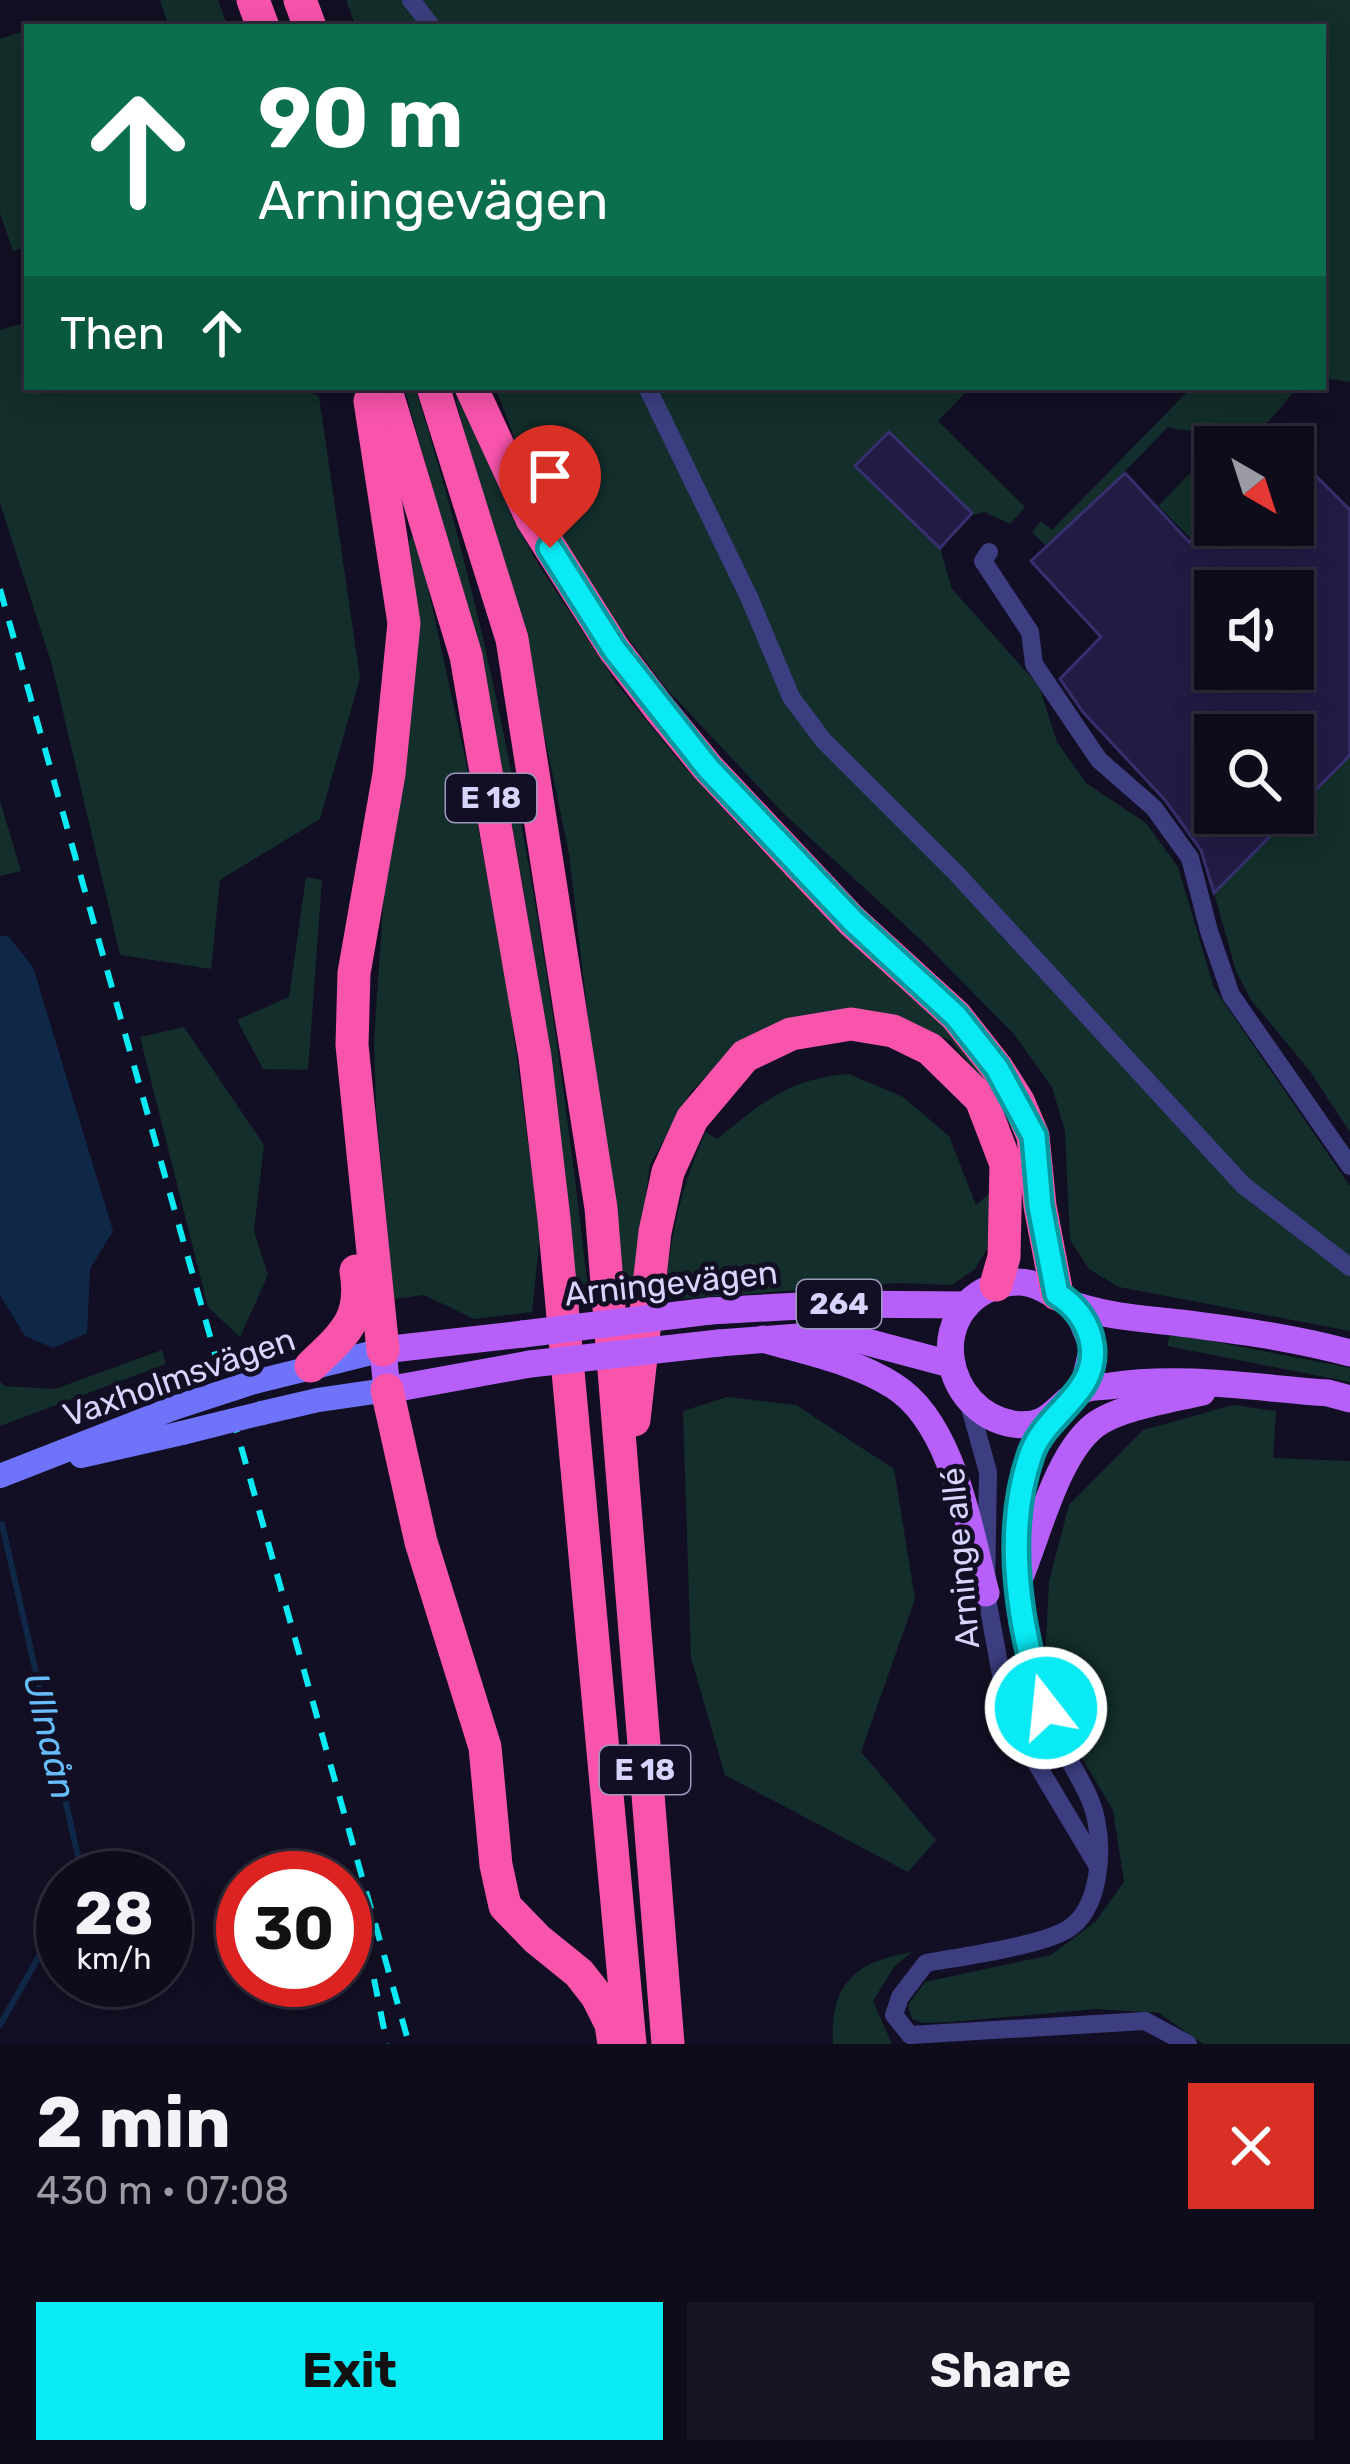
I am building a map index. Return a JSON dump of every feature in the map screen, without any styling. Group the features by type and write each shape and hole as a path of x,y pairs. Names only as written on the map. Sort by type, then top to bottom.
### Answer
{"highway":[{"path":"368,390 404,623 389,774 354,973 352,1045 383,1350"},
{"name":"E 18","path":"386,390 466,656 535,1057 630,2044"},
{"name":"E 18","path":"434,390 512,639 601,1208 668,2044"},
{"path":"472,390 532,519 614,649 659,708 708,768 853,921 956,1016 997,1068 1034,1136 1040,1206 1067,1300"},
{"path":"632,1623 634,1404 656,1232 668,1172 692,1119 745,1056 791,1034 851,1024 893,1031 930,1048 956,1070 981,1100 1006,1164 1004,1257 996,1286"},
{"path":"311,1366 341,1337 358,1311 338,1077 352,1045"},
{"path":"387,1390 421,1542 485,1748 496,1865 506,1906 579,1972 597,1996 614,2044"}],"main road":[{"path":"1350,1353 1067,1300 1040,1283 996,1286 967,1306 951,1335 950,1364 969,1404 989,1419 1021,1425 1051,1419 1084,1389 1153,1379 1328,1393 1350,1399"},
{"path":"1067,1300 1093,1347 1084,1389"},
{"name":"Arningevägen","path":"383,1350 710,1311 836,1304 967,1306"},
{"name":"Arningevägen","path":"387,1390 530,1364 836,1334 950,1364"},
{"path":"764,1340 844,1362 897,1388 931,1424 955,1478 986,1593"},
{"path":"4,1474 318,1400 387,1390 383,1350"},
{"name":"Vaxholmsvägen","path":"4,1474 173,1408 311,1366 383,1350"},
{"path":"1018,1582 1067,1455 1096,1424 1142,1406 1229,1385"}],"street":[{"path":"411,0 430,24"},
{"path":"648,390 749,597 790,697 823,740 956,873 1243,1185 1350,1267"},
{"path":"989,553 983,561 1030,632 1034,664 1100,760 1154,808 1190,858 1231,995 1350,1166"},
{"name":"Arninge allé","path":"969,1404 988,1472 986,1593 1004,1690 1040,1771 1096,1865"},
{"name":"Arninge allé","path":"1051,1419 1031,1451 1019,1502 1018,1582 1038,1684 1054,1732 1088,1793 1096,1820 1096,1865"},
{"path":"1096,1865 1093,1898 1069,1928 996,1950 926,1963 900,1997 894,2015 910,2035 1145,2021 1188,2044"}],"green space":[{"path":"160,0 218,0 227,24 168,24"},
{"path":"346,0 1350,0 1350,382 1326,378 1326,24 355,24"},
{"path":"24,31 24,247 13,251 0,213 0,39"},
{"path":"24,323 24,390 307,390 319,397 360,678 320,819 220,880 211,969 120,955 52,665 0,503 0,330"},
{"path":"405,390 416,390 448,500 502,728 544,958 590,1307 578,1307 520,867 450,554"},
{"path":"496,390 968,390 938,421 1025,507 1010,524 984,512 975,515 890,432 856,466 940,548 952,589 1039,686 1057,742 1086,783 1146,823 1178,867 1214,988 1350,1186 1350,1261 1245,1195 1350,1276 1350,1331 1119,1287 1089,1269 1070,1240 1065,1131 1052,1087 1013,1033 783,813 666,688 574,567 531,481"},
{"path":"1189,390 1295,390 1260,426 1168,427 1049,549 1032,532 1041,521 1052,530"},
{"path":"462,398 512,517 617,684 680,762 764,853 916,989 1002,1091 1017,1139 992,1093 951,1041 903,1018 726,1056 690,1093 650,1165 631,1302 621,1301 569,854 545,738 456,400"},
{"path":"1194,469 1194,534 1190,538 1149,496 1159,505"},
{"path":"413,536 466,762 508,990 540,1235 532,1312 474,1319 424,1295 394,1299 376,1108 374,1042 407,543"},
{"path":"1350,755 1350,1132 1309,1070 1251,1000 1236,971 1214,893 1272,834 1314,834 1314,792"},
{"path":"0,801 21,871 0,876"},
{"path":"306,877 322,880 308,1070 263,1069 237,1020 289,997"},
{"path":"184,1027 264,1145 254,1231 268,1275 240,1337 208,1307 140,1037"},
{"path":"849,1074 903,1097 949,1136 976,1205 990,1193 987,1249 975,1269 952,1285 897,1283 664,1300 678,1214 706,1132 717,1139 793,1087"},
{"path":"1170,1333 1350,1368 1350,1382 1167,1346"},
{"path":"162,1350 166,1364 0,1426 0,1381 4,1386 55,1389"},
{"path":"727,1397 796,1405 894,1469 915,1599 861,1752 936,1840 908,1872 725,1775 691,1658 683,1411"},
{"path":"1233,1405 1276,1411 1273,1458 1350,1461 1350,2044 1203,2044 1159,2013 1097,2009 951,2022 912,2019 908,2005 925,1982 1051,1955 1095,1922 1124,1882 1113,1810 1083,1760 1045,1661 1049,1581 1069,1505 1143,1430"},
{"path":"912,1952 894,1967 873,2001 892,2044 833,2044 836,2006 850,1979 875,1962"}],"water":[{"path":"0,936 8,936 33,967 113,1231 90,1269 87,1333 53,1348 25,1336 0,1295"}],"building":[{"path":"889,432 972,513 940,548 855,466"},
{"path":"1125,473 1189,542 1194,538 1194,546 1314,546 1314,474 1350,510 1350,755 1314,792 1314,714 1194,714 1194,834 1272,834 1214,893 1201,850 1165,800 1083,712 1060,679 1101,637 1031,561"}],"waterway":[{"name":"Ullnaån","path":"2,1524 77,1851"},
{"name":"Ullnaån","path":"0,2025 36,1962"}],"railway":[{"path":"0,589 409,2044"},
{"path":"374,1979 387,2044"}],"route":[{"path":"550,548 614,649 683,738 853,921 956,1016 1018,1100 1034,1136 1040,1206 1057,1294 1076,1306 1093,1347 1084,1389 1051,1419 1031,1451 1019,1502 1018,1582 1025,1632 1046,1708"}]}
